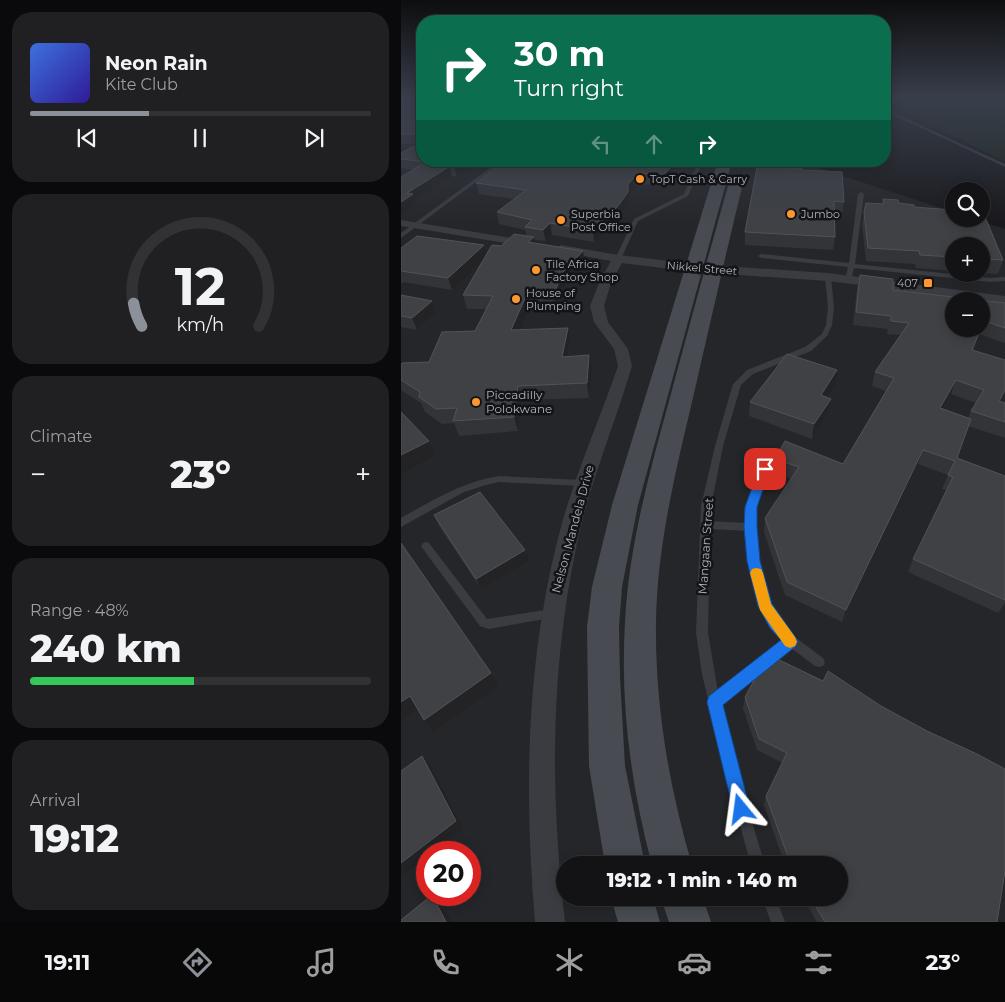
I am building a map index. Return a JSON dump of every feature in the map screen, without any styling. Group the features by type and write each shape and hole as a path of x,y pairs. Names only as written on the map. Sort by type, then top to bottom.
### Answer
{"main road":[{"path":"670,856 653,788 643,726 641,614 648,545 705,269 724,167"},
{"path":"623,856 607,766 603,628 607,587 625,505 740,169"},
{"path":"634,906 639,922"},
{"path":"684,906 689,922"}],"street":[{"name":"Nikkel Street","path":"401,223 618,259 705,269 828,277 1005,300"},
{"name":"Nelson Mandela Drive","path":"550,922 543,861 539,772 544,685 556,584 583,483 625,366 621,349 601,322 597,306 605,283 618,259"}],"lane":[{"path":"951,141 1005,166"},
{"path":"401,236 496,167"},
{"name":"Nelson Mandela Drive","path":"618,259 633,223 641,216 686,195 698,167"},
{"path":"849,280 861,194"},
{"path":"761,256 991,280 1005,279"},
{"name":"Mangaan Street","path":"754,856 731,772 702,633 706,506 719,446 737,384 750,372 808,349 825,335 829,325 831,307 828,277"},
{"path":"771,453 751,507 750,527 753,561 765,606 775,623 791,641 819,662"},
{"path":"401,523 458,491 486,480 519,479 583,483"},
{"path":"705,525 750,527"},
{"path":"427,546 484,623 489,624 552,614"},
{"path":"715,702 791,641"},
{"path":"772,906 778,922"}],"shaded area":[{"path":"401,141 416,141 416,167 815,167 945,209 945,227 990,227 990,224 1005,229 1005,922 401,922"},
{"path":"964,141 1005,141 1005,161"}],"building":[{"path":"416,146 416,161 401,159 401,153"},
{"path":"418,167 448,167 407,193 413,194 401,202 401,177"},
{"path":"497,167 671,167 663,175 639,173 628,184 628,192 618,206 593,230 550,223 543,230 525,227 532,220 497,212 526,190 476,183"},
{"name":"Jumbo","path":"757,167 802,168 801,170 842,172 844,202 834,201 835,237 745,232"},
{"path":"883,199 898,200 899,203 914,205 914,207 945,209 945,227 989,227 1003,260 990,259 990,237 945,237 945,257 920,255 919,251 868,248 864,212 866,203 884,204"},
{"path":"514,234 534,237 528,242 583,251 562,273 553,297 526,296 511,330 568,328 562,357 589,355 587,383 518,386 514,417 453,421 457,408 436,409 419,397 420,392 401,380 401,365 402,363 429,362 442,332 475,331 493,296 463,295 492,245 501,246"},
{"path":"417,236 484,245 448,278 401,271 401,248"},
{"path":"860,275 893,279 893,290 945,296 945,337 978,337 972,350 1005,360 1005,390 999,401 1005,403 1005,422 971,411 984,390 956,380 940,408 971,419 957,458 1005,476 1005,600 913,559 953,477 948,475 955,461 923,450 846,610 787,582 765,518 799,467 775,459 785,441 843,464 894,378 875,372 909,323 891,321 891,316 856,312"},
{"path":"401,295 432,301 412,318 401,316"},
{"path":"990,301 1005,303 1005,328 990,323"},
{"path":"787,354 837,370 821,395 831,399 814,424 750,402"},
{"path":"401,412 429,441 401,455"},
{"path":"480,492 525,550 476,579 434,515"},
{"path":"401,543 491,673 424,720 410,696 401,702"},
{"path":"771,656 823,681 828,671 881,706 1005,769 1005,871 997,922 825,922 815,906 848,906 848,856 788,856 766,796 787,753 759,739 745,697 764,662"},
{"path":"422,756 456,821 430,841 416,841 416,852 401,863 401,771"},
{"path":"418,906 438,906 446,922 401,922"}],"slow traffic":[{"path":"756,573 765,606 790,642"}],"place":[{"name":"TopT Cash & Carry","path":"640,179"},
{"name":"Jumbo","path":"791,214"},
{"name":"Superbia Post Office","path":"561,220"},
{"name":"Tile Africa Factory Shop","path":"536,270"},
{"name":"407","path":"928,283"},
{"name":"House of Plumping","path":"516,299"},
{"name":"Piccadilly Polokwane","path":"476,402"}],"route":[{"path":"741,809 715,702 791,641 775,623 765,606 753,561 750,527 751,507 765,469"}]}
